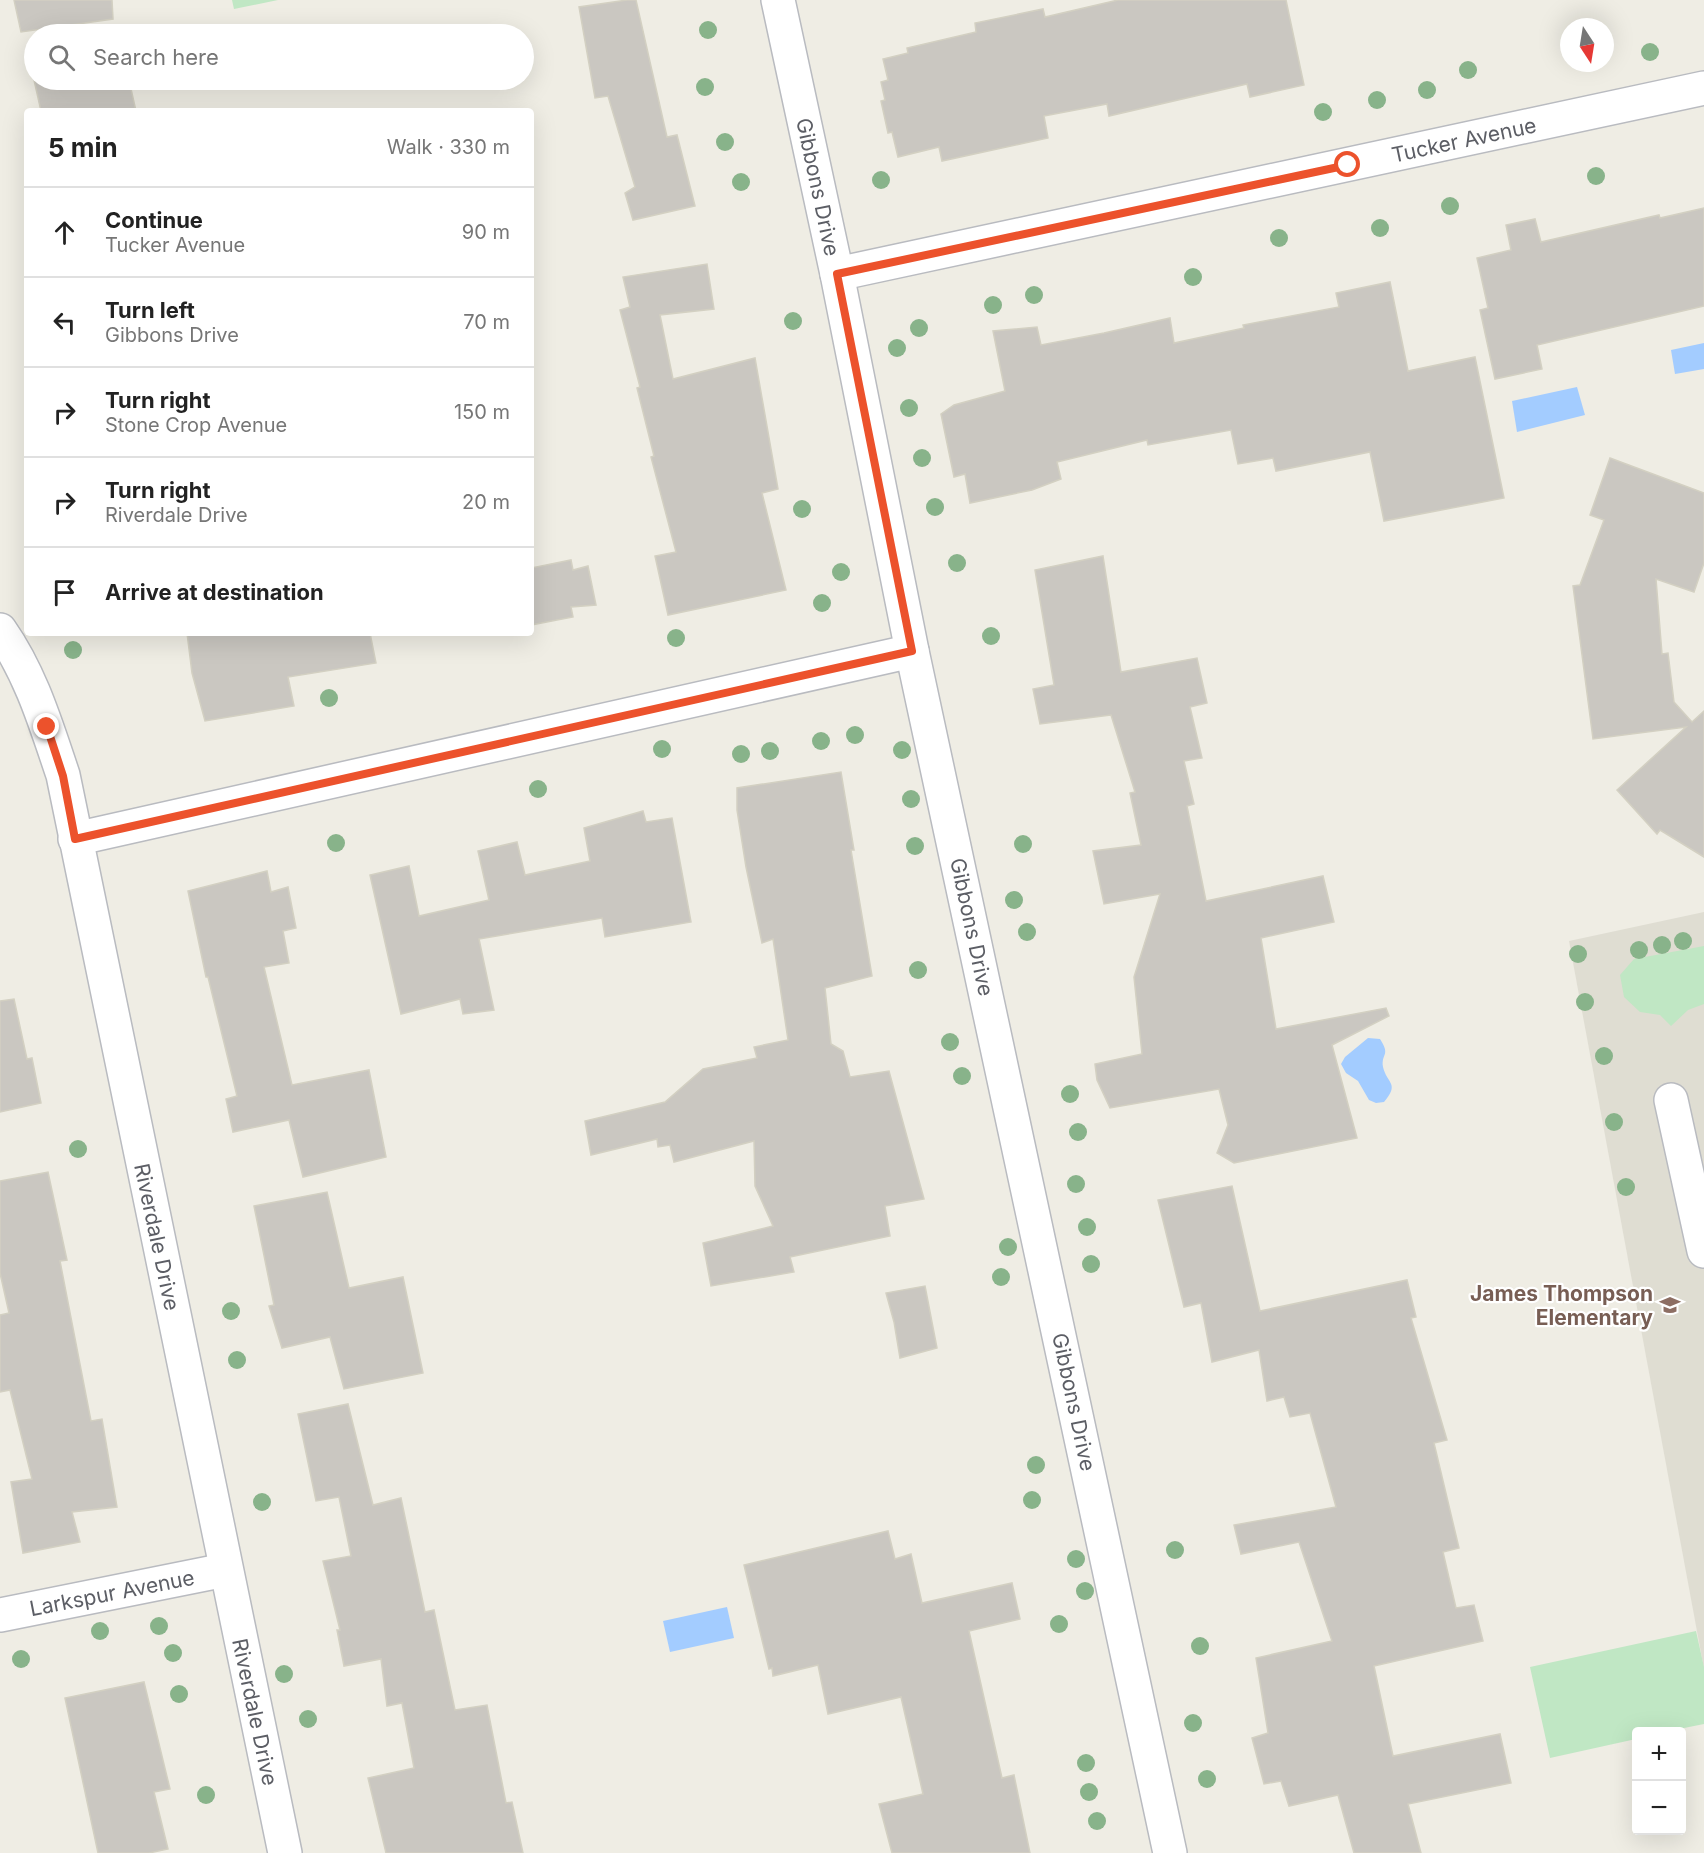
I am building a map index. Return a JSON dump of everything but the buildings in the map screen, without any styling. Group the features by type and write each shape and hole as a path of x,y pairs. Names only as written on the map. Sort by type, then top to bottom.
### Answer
{"street":[{"name":"Gibbons Drive","path":"778,0 837,274 912,651 1170,1853"},
{"name":"Tucker Avenue","path":"837,274 1704,88"},
{"name":"Riverdale Drive","path":"0,630 24,668 63,776 285,1853"},
{"path":"75,839 912,651"},
{"path":"1671,1100 1704,1251"},
{"name":"Larkspur Avenue","path":"0,1616 225,1570"}],"shaded area":[{"name":"James Thompson Elementary","path":"1704,912 1704,1669 1569,941"}],"green space":[{"path":"232,0 278,0 234,9"},
{"path":"1704,946 1704,1004 1688,1010 1671,1026 1660,1015 1640,1012 1624,997 1620,975 1634,959"},
{"path":"1696,1631 1704,1667 1704,1724 1686,1728 1632,1727 1632,1740 1550,1758 1530,1667"}],"water":[{"path":"1704,343 1704,369 1675,374 1671,350"},
{"path":"1577,387 1585,415 1517,432 1512,401"},
{"path":"1368,1038 1380,1039 1385,1049 1383,1067 1392,1087 1384,1102 1376,1103 1369,1100 1358,1081 1346,1073 1341,1064 1345,1057"},
{"path":"727,1607 734,1638 670,1652 663,1621"}],"place":[{"name":"James Thompson Elementary","path":"1670,1305"}],"route":[{"path":"47,727 63,776 75,839 912,651 837,274 1348,165"}]}
